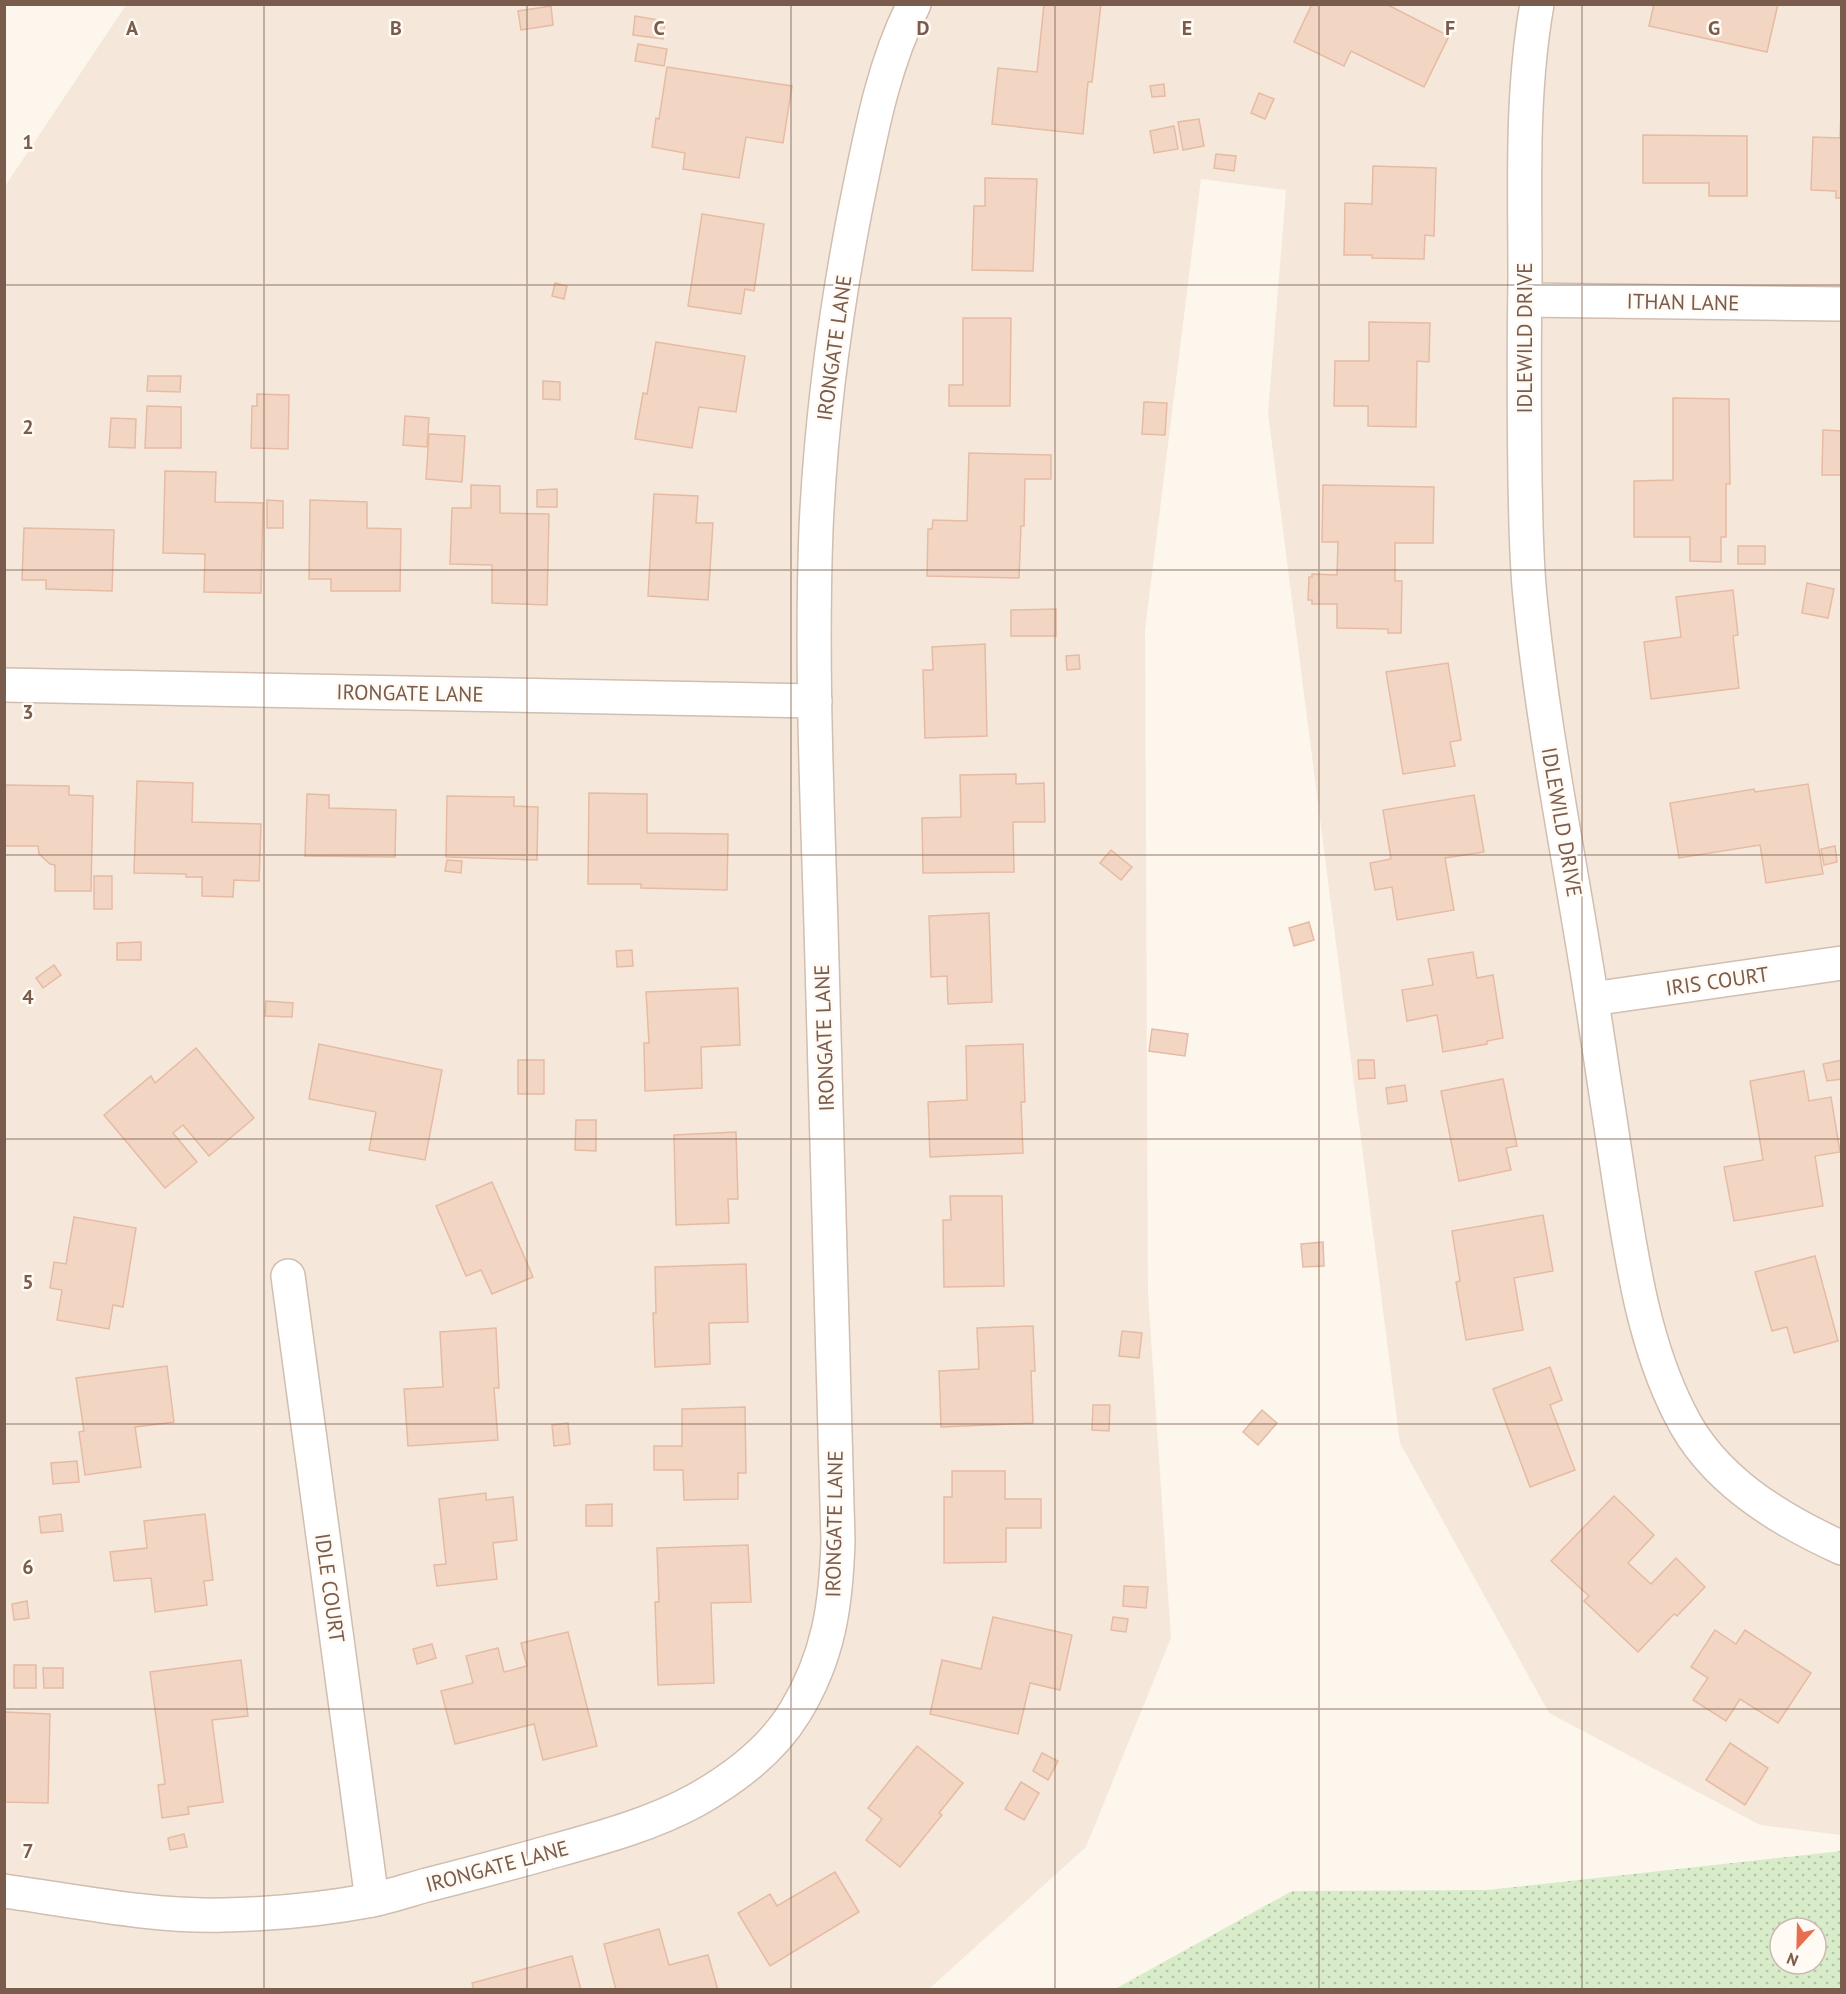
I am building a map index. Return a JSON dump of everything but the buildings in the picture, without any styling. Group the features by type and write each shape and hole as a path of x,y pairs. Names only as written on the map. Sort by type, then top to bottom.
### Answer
{"street":[{"name":"IRONGATE LANE","path":"4,1891 162,1912 224,1915 310,1909 372,1900 596,1839 658,1817 694,1801 733,1778 770,1743 794,1714 814,1674 830,1629 837,1587 838,1540 815,701 816,530 827,381 848,249 869,139 890,65 914,4"},
{"name":"IDLEWILD DRIVE","path":"1537,4 1525,108 1524,437 1529,592 1549,743 1592,999 1633,1268 1661,1370 1680,1415 1704,1454 1734,1482 1804,1531 1842,1548"},
{"name":"ITHAN LANE","path":"1525,300 1842,304"},
{"name":"IRONGATE LANE","path":"4,685 815,701"},
{"name":"IRIS COURT","path":"1592,999 1842,963"},
{"name":"IDLE COURT","path":"288,1276 372,1900"}],"shaded area":[{"path":"126,5 1841,5 1841,1835 1760,1825 1549,1713 1400,1443 1268,413 1286,190 1201,179 1145,630 1148,1293 1171,1638 1086,1847 929,1989 5,1990 5,186"}],"green space":[{"path":"1841,1851 1841,1989 1115,1989 1292,1891 1487,1890"}]}
